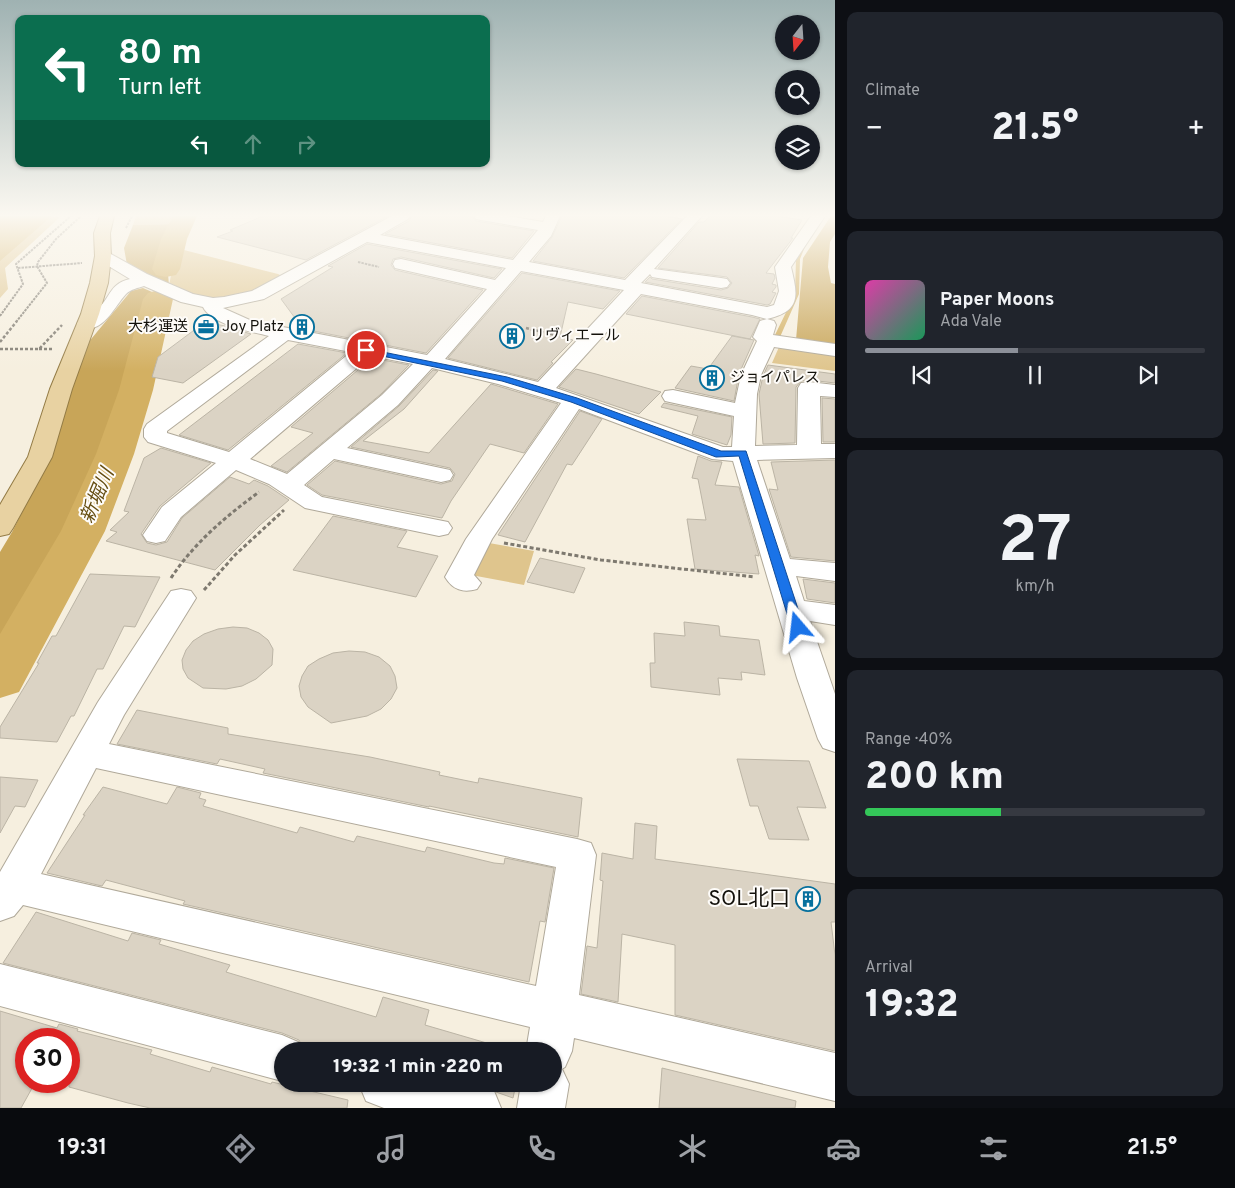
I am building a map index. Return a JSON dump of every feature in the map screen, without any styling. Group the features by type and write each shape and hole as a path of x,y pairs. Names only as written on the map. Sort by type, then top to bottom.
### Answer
{"main road":[{"path":"0,528 40,457 61,388 89,314 99,283 101,268"}],"street":[{"path":"123,268 145,281 192,300 210,303 233,302 258,295 309,268"},
{"path":"418,268 499,286"},
{"path":"289,486 390,400 429,362 514,268"},
{"path":"563,268 636,281 757,310 767,314 770,319 764,337 767,340"},
{"path":"542,391 648,268"},
{"path":"767,314 782,308 788,291 783,268"},
{"path":"89,314 104,312 121,289 145,281"},
{"path":"636,281 721,284"},
{"path":"210,303 213,310 241,323 504,379 574,400 720,454 835,451"},
{"path":"285,333 156,429 156,437 232,460 289,486 314,503 439,528"},
{"path":"767,340 835,350"},
{"path":"767,340 751,375 746,394 743,453 792,610 824,679 835,739"},
{"path":"156,535 171,512 366,350"},
{"path":"809,452 809,388 835,391"},
{"path":"672,396 745,412"},
{"path":"467,583 459,577 479,539 574,400"},
{"path":"329,451 441,475"},
{"path":"781,573 835,572"},
{"path":"181,598 110,711 7,894 552,1031 835,1077"},
{"path":"792,610 835,614"},
{"path":"88,753 577,856 552,1031"},
{"path":"0,985 274,1056"},
{"path":"414,1092 477,1108"},
{"path":"541,1108 544,1092"}],"path":[{"path":"0,316 22,284 18,268"},
{"path":"0,342 47,283 38,268"},
{"path":"39,349 81,306 89,314"},
{"path":"526,328 586,342"},
{"path":"0,349 52,349"},
{"path":"289,486 236,555 198,596 181,598 166,586 182,561 209,533 237,509 289,486"},
{"path":"479,539 601,560 781,573"}],"shaded area":[{"path":"0,268 5,268 8,289 0,298"},
{"path":"132,268 168,268 169,286"},
{"path":"172,268 253,268 284,277 255,293 203,300 169,286"},
{"path":"802,268 828,268 831,283 835,284 835,344 796,340"},
{"path":"143,288 168,299 132,444 110,506 0,669 0,552 51,456 82,350 131,291"},
{"path":"779,347 835,354 835,371 772,363"},
{"path":"489,543 534,551 524,585 471,575"}],"building":[{"path":"332,268 393,268 395,270 483,290 426,353 303,329 281,299"},
{"path":"448,268 502,269 494,278"},
{"path":"569,268 634,268 624,278"},
{"path":"658,268 770,268 766,273 774,274 775,278 772,284 776,285 776,287 772,292 776,293 770,304 767,305 645,282 650,277 652,279 721,290 728,288 732,283 727,277"},
{"path":"522,273 620,291 603,309 568,302 560,337 573,340 551,362 553,363 537,380 448,358"},
{"path":"642,296 760,319 750,339 626,314"},
{"path":"205,322 251,334 183,383 152,377 158,357"},
{"path":"732,336 754,340 739,374 734,401 675,388 691,366 708,369"},
{"path":"298,344 347,353 228,450 179,435"},
{"path":"372,358 409,365 381,394 287,472 271,466 313,433 291,427"},
{"path":"768,365 835,374 835,383 809,380 801,381 796,387 795,443 763,444 759,394 763,376"},
{"path":"576,369 661,392 639,414 559,387"},
{"path":"433,370 438,371 404,409 363,441 429,453 491,384 558,404 524,453 490,444 451,501 442,518 322,495 307,485 335,461 441,484 452,481 455,474 450,468 351,447 399,406"},
{"path":"822,398 835,399 835,442 823,442"},
{"path":"664,403 732,417 731,435 727,445 692,434 698,416 661,407"},
{"path":"580,411 602,419 572,465 567,464 525,542 498,535"},
{"path":"161,448 211,463 160,506 141,534 147,543 156,545 167,542 182,518 230,477 249,484 254,480 268,486 289,500 260,525 215,570 106,541 117,532 110,530 129,512 124,511 144,458"},
{"path":"698,456 711,461 722,462 715,485 739,487 759,556 755,555 759,574 695,569 687,519 706,520 698,479 692,478"},
{"path":"835,460 835,561 791,557 769,489 778,490 771,462"},
{"path":"333,516 407,531 397,547 438,556 416,597 293,570"},
{"path":"540,558 585,568 574,593 527,582"},
{"path":"90,574 160,577 135,627 124,626 103,669 97,669 74,716 71,716 57,742 0,738 0,727 39,663 37,663 52,636 56,636"},
{"path":"803,579 835,583 835,603 807,599"},
{"path":"684,622 719,626 720,636 759,640 765,675 741,672 742,680 718,678 720,695 651,687 650,663 655,663 654,633 685,636"},
{"path":"247,628 259,633 268,640 273,649 272,665 256,679 242,686 226,689 203,688 188,678 183,669 182,660 186,650 193,641 204,634 218,629"},
{"path":"365,652 379,657 390,666 395,676 397,688 391,699 381,709 367,716 331,723 308,707 301,697 299,686 308,666 333,653"},
{"path":"137,710 228,728 228,734 370,757 440,772 439,775 478,783 479,778 582,798 578,837 263,773 265,769 220,759 217,764 117,744"},
{"path":"737,759 809,761 826,808 797,807 809,840 769,839 758,806 750,806"},
{"path":"0,777 38,780 25,807 15,806 0,833"},
{"path":"103,787 167,804 177,787 201,793 199,798 206,800 203,806 297,833 300,827 354,842 357,836 425,852 427,847 494,863 504,864 505,858 554,868 545,922 540,921 529,982 183,904 185,901 106,880 102,886 47,873"},
{"path":"635,823 657,826 655,859 835,884 835,922 831,922 835,955 835,1051 675,1015 675,945 622,934 618,1002 581,994 587,946 597,948 603,881 600,880 602,853 633,859"},
{"path":"36,912 128,941 132,933 161,940 159,944 230,965 226,972 376,1017 383,997 429,1010 425,1025 483,1042 300,1042 282,1033 3,963"},
{"path":"0,1011 57,1028 15,1028 15,1093 29,1093 21,1108 0,1108"},
{"path":"59,1024 74,1028 57,1028"},
{"path":"80,1032 152,1050 150,1054 210,1072 212,1067 271,1084 274,1082 274,1092 314,1092 348,1100 347,1108 150,1108 80,1090"},
{"path":"662,1068 796,1101 795,1108 659,1108"},
{"path":"496,1092 514,1092 513,1098"}],"waterway":[{"path":"777,337 797,294 798,268"},
{"name":"新堀川","path":"0,679 83,531 115,454 136,390 158,299"}],"place":[{"name":"大杉運送","path":"206,327"},
{"name":"Joy Platz","path":"302,327"},
{"name":"リヴィエール","path":"512,336"},
{"name":"ジョイパレス","path":"712,378"},
{"name":"SOL北口","path":"808,899"}],"route":[{"path":"366,350 432,362 504,379 574,400 720,454 743,453 798,627"}]}
